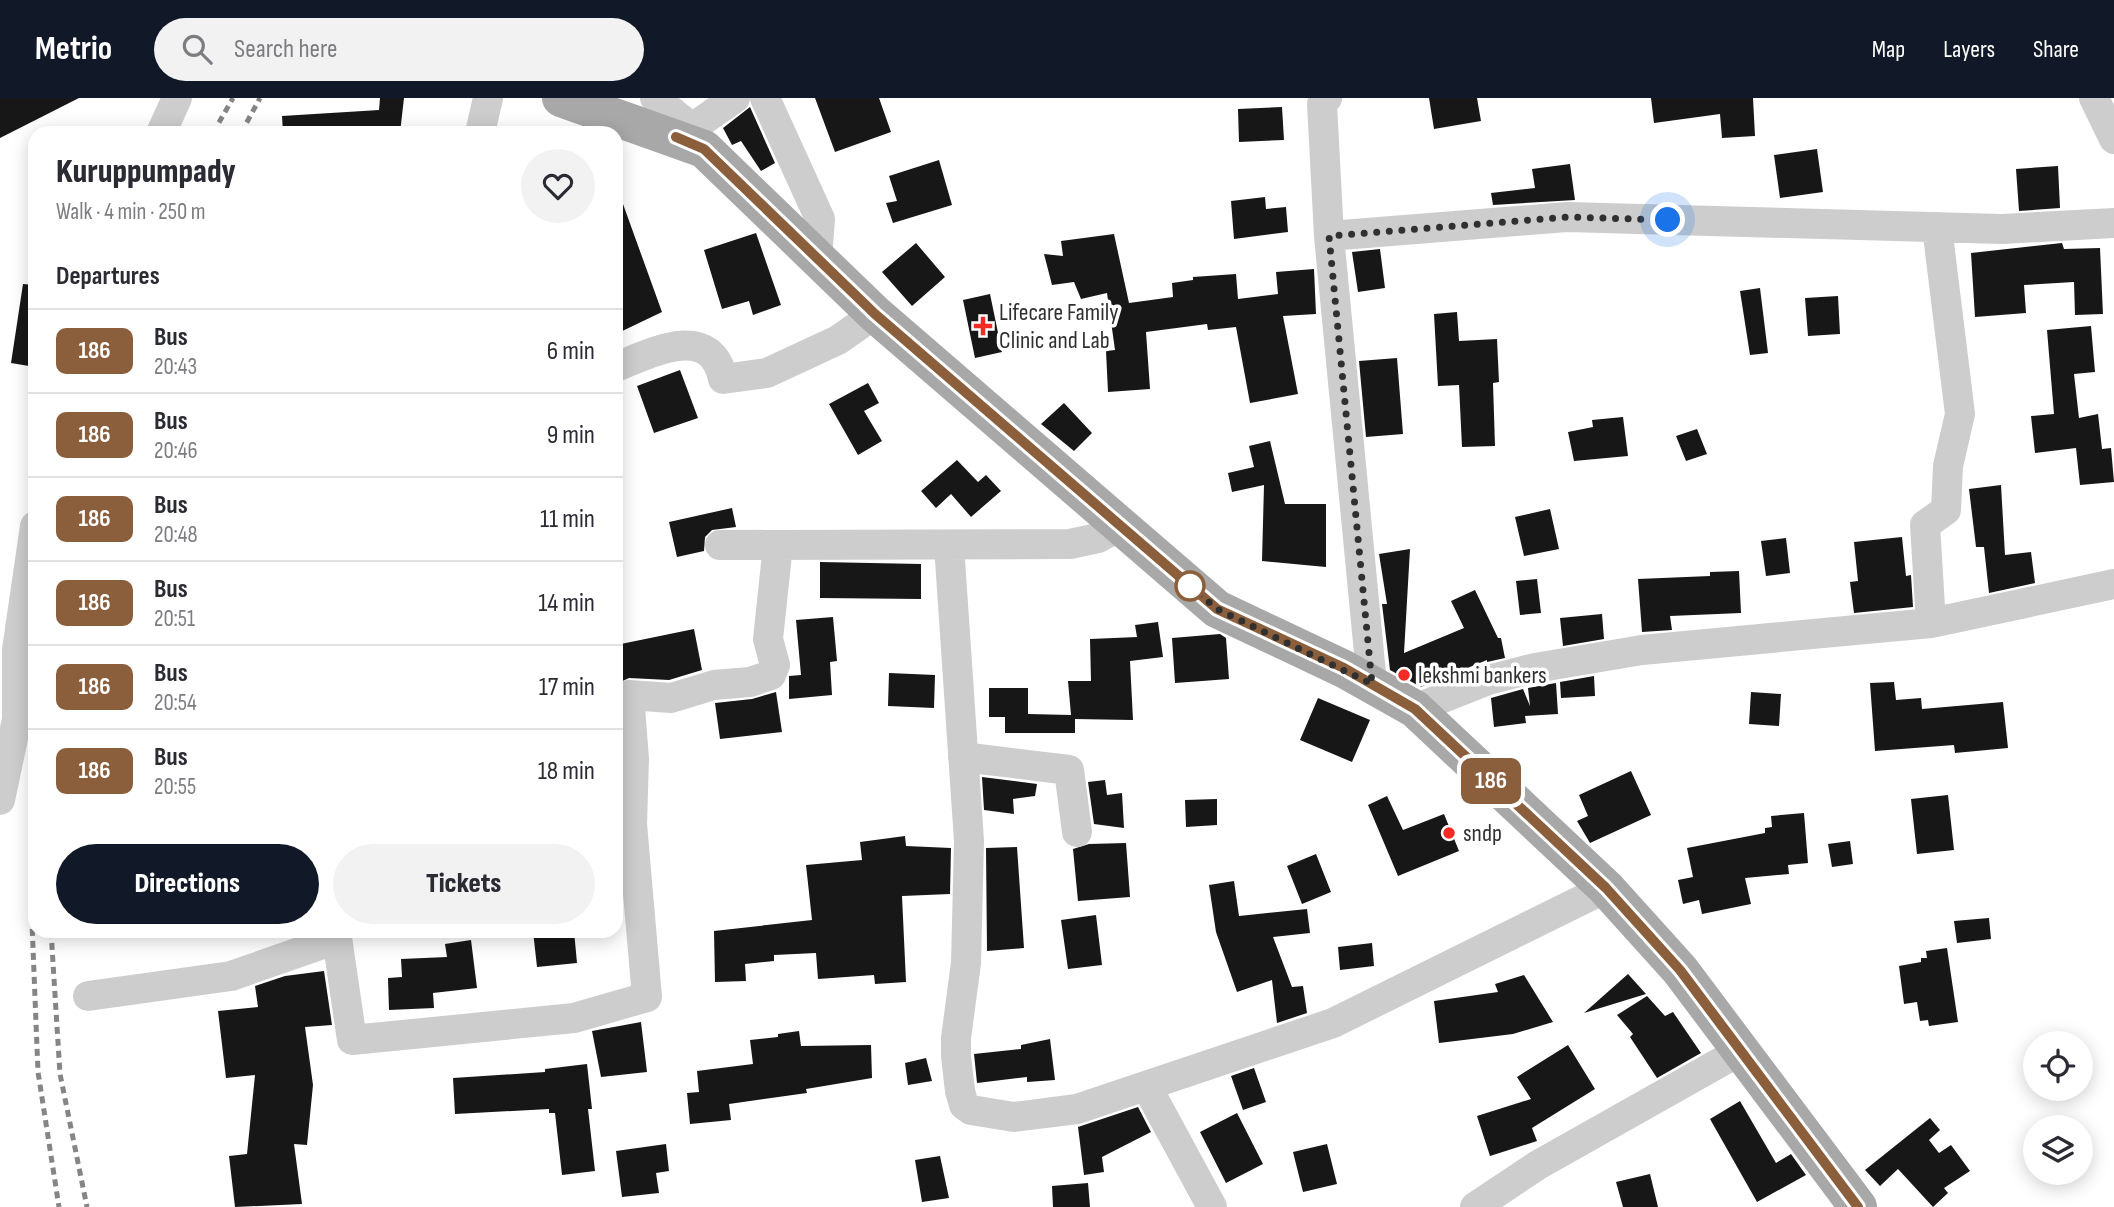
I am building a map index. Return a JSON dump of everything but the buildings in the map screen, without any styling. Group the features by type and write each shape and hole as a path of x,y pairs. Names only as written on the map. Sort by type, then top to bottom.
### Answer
{"main road":[{"path":"561,98 691,138 875,314 1217,609 1372,684 1415,709 1606,888 1680,970 1858,1207"}],"street":[{"path":"164,126 177,98"},
{"path":"482,126 488,98"},
{"path":"655,98 691,138 735,98"},
{"path":"765,98 820,219 817,258"},
{"path":"1327,98 1322,104 1329,236 1372,684"},
{"path":"2094,98 2114,139"},
{"path":"1329,236 1567,217 2002,229 2114,223"},
{"path":"1931,623 1925,525 1946,510 1948,466 1960,414 1937,227"},
{"path":"623,364 668,345 703,348 720,363 723,379 767,373 838,340 875,314"},
{"path":"720,545 1070,544 1098,538 1120,526"},
{"path":"623,685 671,698 714,685 750,682 771,676 775,665 768,639 778,545"},
{"path":"949,545 969,841 966,963 956,1038 964,1105 996,1116 1040,1116 1090,1105 1147,1087 1333,1023 1606,888"},
{"path":"0,800 15,729 17,650 28,574"},
{"path":"1415,709 1488,680 1642,650 1931,623 2114,584"},
{"path":"337,938 352,1040 574,1018 647,998 632,824 634,759 623,691"},
{"path":"964,757 1069,770 1077,832"},
{"path":"88,996 231,976 329,938"},
{"path":"1475,1207 1546,1160 1742,1050"},
{"path":"1147,1087 1212,1207"}],"railway":[{"path":"217,126 233,98"},
{"path":"245,126 260,98"},
{"path":"33,938 38,1072 59,1207"},
{"path":"51,938 60,1074 87,1207"}],"bus line":[{"name":"186","path":"676,137 704,149 875,314 1217,609 1344,668 1415,709 1606,888 1680,970 1858,1207"}],"place":[{"name":"Lifecare Family Clinic and Lab","path":"983,326"},
{"name":"lekshmi bankers","path":"1404,675"},
{"name":"sndp","path":"1449,833"}],"route":[{"path":"1190,586 1217,609 1344,668 1372,684 1329,236 1567,217 1668,220"}]}
